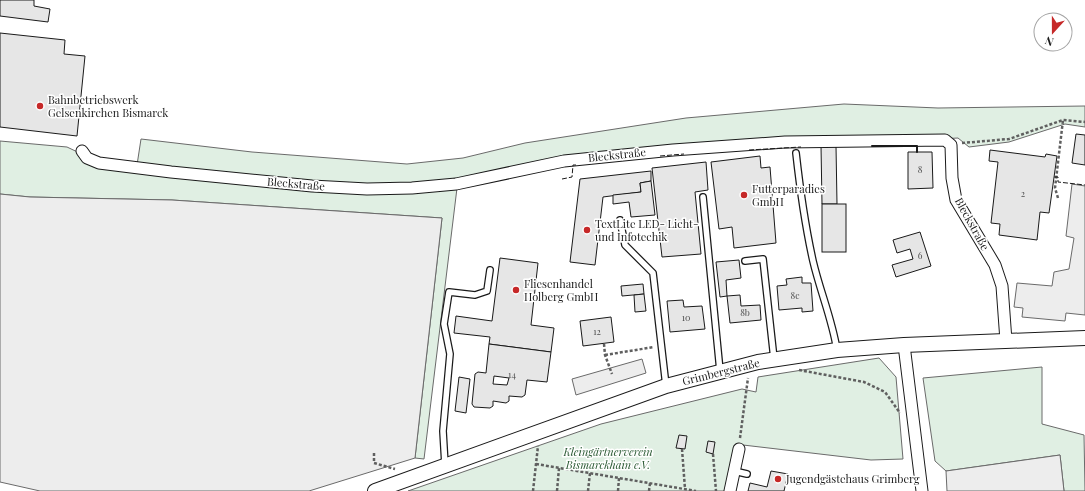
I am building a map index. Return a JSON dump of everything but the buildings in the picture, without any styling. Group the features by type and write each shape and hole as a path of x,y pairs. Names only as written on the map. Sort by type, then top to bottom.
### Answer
{"street":[{"name":"Bleckstraße","path":"82,151 87,158 99,163 312,186 375,189 412,188 456,184 564,161 673,150 785,142 945,140 951,145 952,178 956,200 995,266 1002,286 1006,341"},
{"name":"Grimbergstraße","path":"375,491 666,386 758,362 837,350 904,345 1085,338"},
{"path":"904,345 912,420 922,491"},
{"path":"730,491 739,449"}],"lane":[{"path":"796,153 801,202 813,262 834,334 837,350"},
{"path":"703,197 720,371"},
{"path":"620,220 625,246 653,274 666,386"},
{"path":"745,261 763,259 774,359"},
{"path":"445,466 443,432 450,354 444,324 449,292 475,294 487,291 490,270"},
{"path":"734,471 747,474"}],"path":[{"path":"1058,198 1055,188 1063,120"},
{"path":"951,145 965,142 1009,139 1063,120 1085,122"},
{"path":"604,344 605,355 612,374"},
{"path":"605,355 662,346"},
{"path":"739,449 748,376 758,362"},
{"path":"796,369 864,382 885,392 901,414 912,420"},
{"path":"533,491 539,431"},
{"path":"682,449 685,489"},
{"path":"374,453 374,463 398,470"},
{"path":"713,454 716,491"},
{"path":"536,464 696,491"},
{"path":"558,491 559,468"},
{"path":"588,491 590,473"},
{"path":"618,491 619,478"},
{"path":"649,491 650,483"}],"green space":[{"path":"844,104 938,108 1085,106 1085,127 1065,124 1009,142 969,147 958,138 565,158 457,188 424,459 415,458 442,218 172,200 30,197 0,194 0,141 67,147 88,157 137,165 141,139 252,152 407,164 463,158 525,143 686,118"},
{"name":"Kleingärtnerverein Bismarckhain e.V.","path":"879,358 896,377 903,459 871,460 743,445 737,449 728,491 408,491 601,424 742,389 756,392 758,377"},
{"path":"1042,367 1042,424 1084,435 1085,491 1064,491 1060,455 946,471 935,461 923,378"}],"shaded area":[{"path":"1072,184 1085,186 1085,315 1066,313 1065,321 1022,317 1023,308 1014,307 1017,283 1052,286 1054,272 1069,269 1074,238 1066,236"},
{"path":"0,194 30,197 172,200 442,218 415,458 309,491 40,491 0,482"},
{"path":"642,359 646,373 576,395 572,379"},
{"path":"1060,455 1064,491 947,491 946,471"}],"fence":[{"path":"749,150 801,147"},
{"path":"660,156 684,154"},
{"path":"562,179 572,177 573,165 576,165"},
{"path":"1054,177 1058,177 1058,182 1085,185"}],"wall":[{"path":"872,146 917,146 917,152"}],"place":[{"name":"Bahnbetriebswerk Gelsenkirchen Bismarck","path":"40,106"},
{"name":"Futterparadies GmbH","path":"744,195"},
{"name":"TextLite LED- Licht- und Infotechik","path":"587,230"},
{"name":"Fliesenhandel Holberg GmbH","path":"516,290"},
{"name":"Jugendgästehaus Grimberg","path":"778,479"}]}
